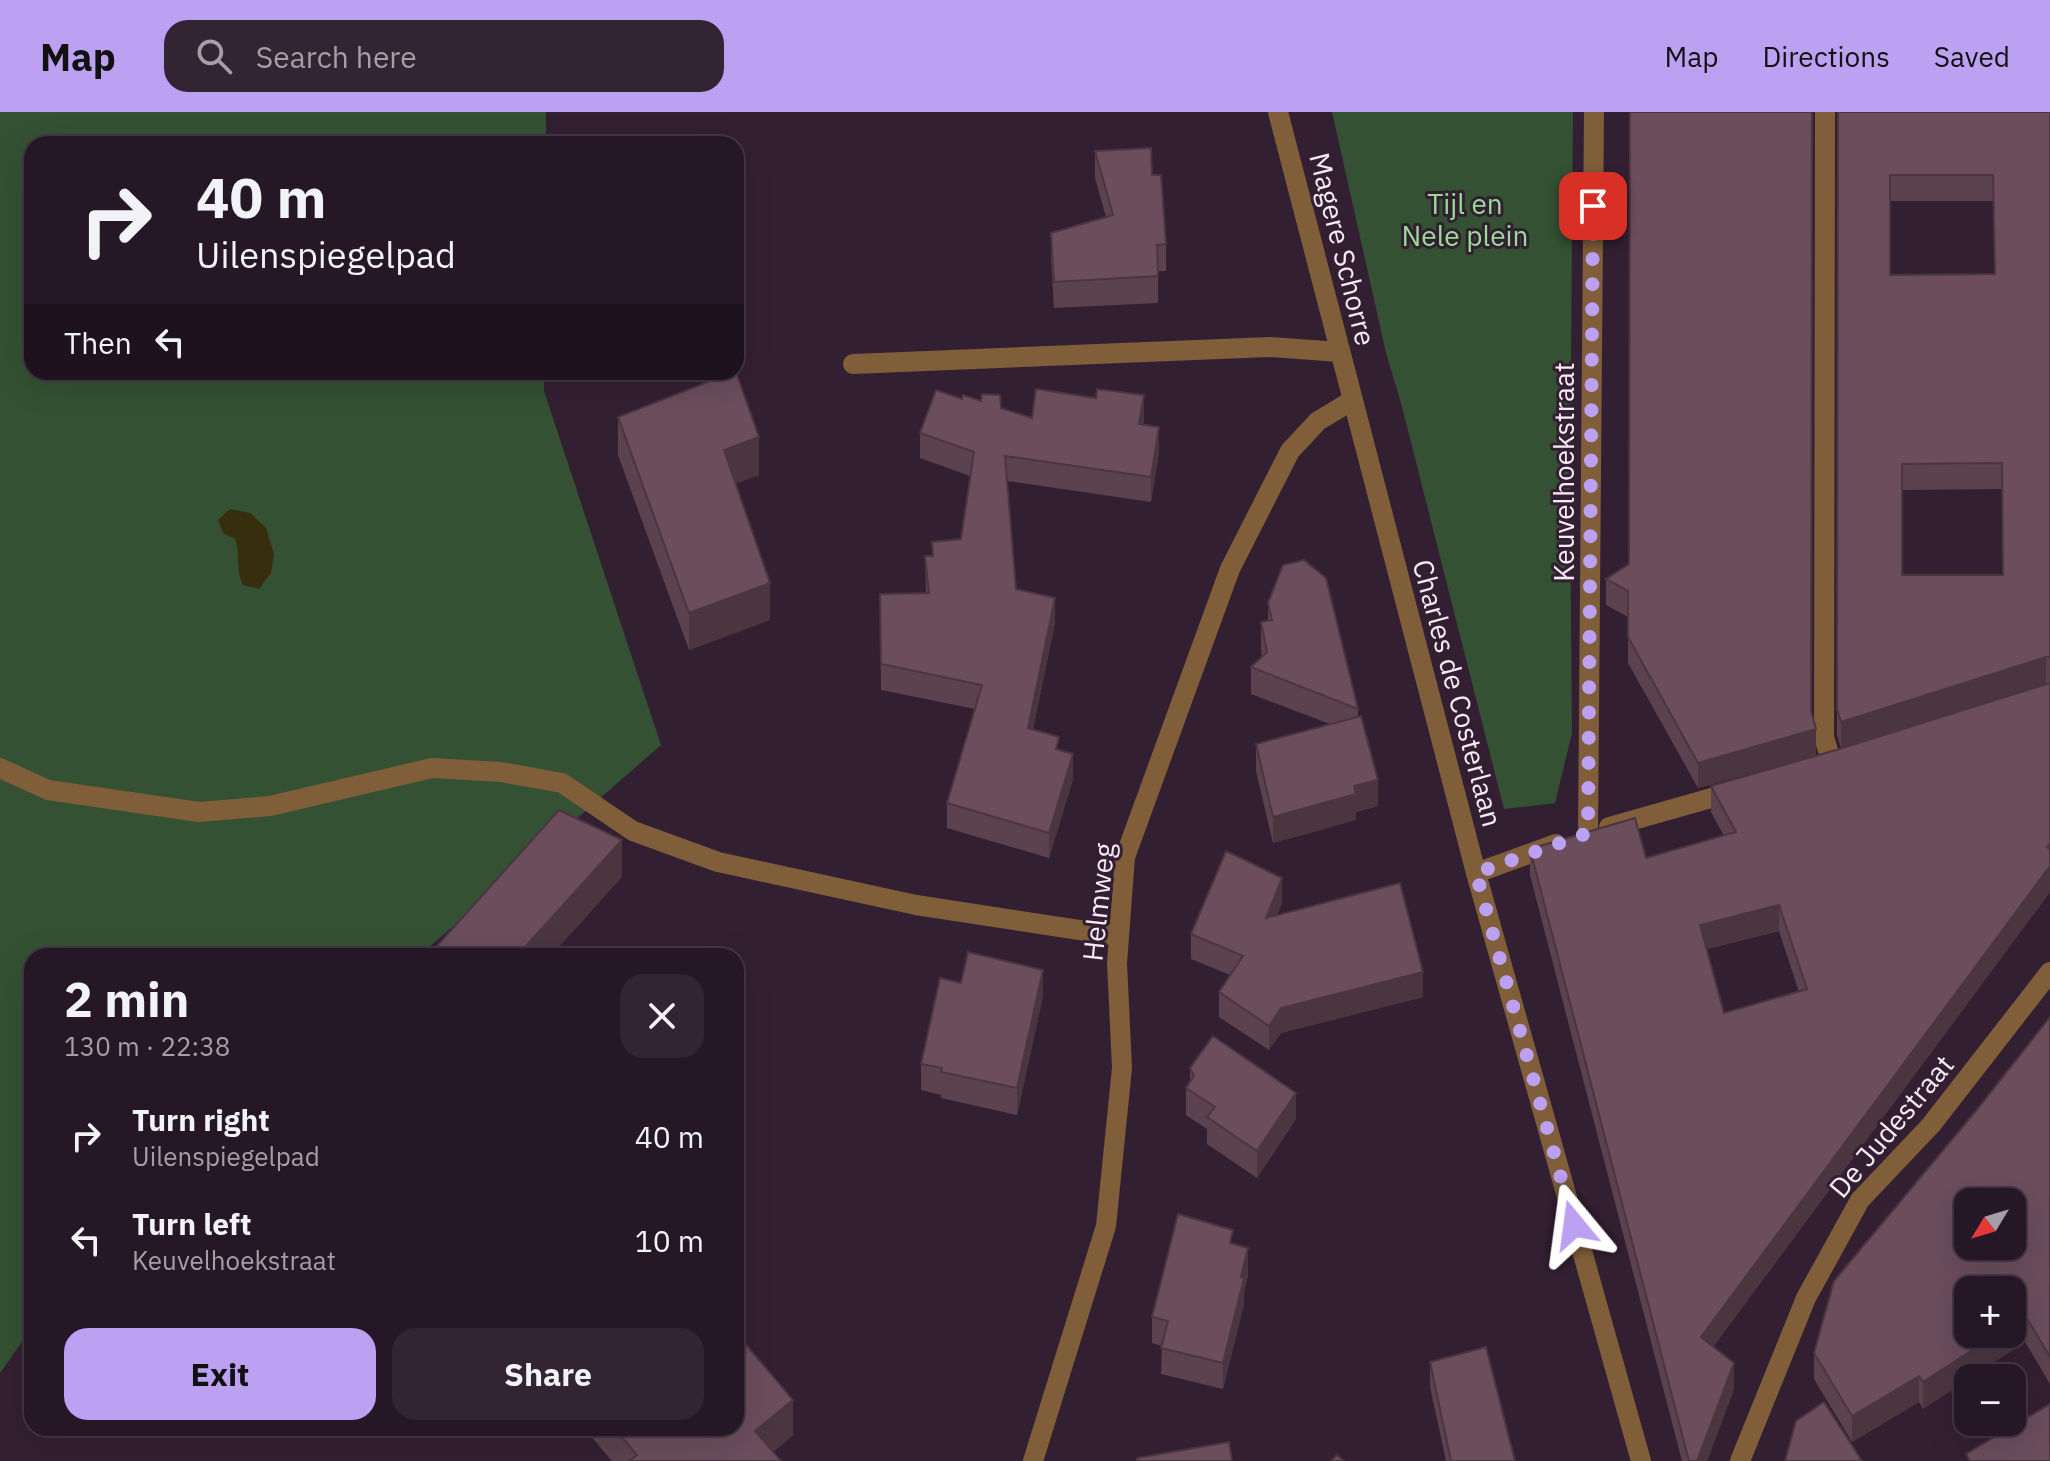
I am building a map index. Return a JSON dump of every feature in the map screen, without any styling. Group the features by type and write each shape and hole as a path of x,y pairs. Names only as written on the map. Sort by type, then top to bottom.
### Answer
{"street":[{"name":"Magere Schorre","path":"1278,112 1353,400"},
{"name":"Keuvelhoekstraat","path":"1588,833 1594,112"},
{"path":"1825,112 1824,737 1831,764"},
{"path":"853,364 1270,347 1340,352"},
{"name":"Charles de Costerlaan","path":"1353,400 1476,873 1641,1461"},
{"name":"Helmweg","path":"1033,1461 1106,1226 1122,1068 1117,963 1125,857 1230,569 1290,451 1318,421 1353,400"},
{"path":"0,768 48,790 199,812 270,806 432,768 501,772 562,783 633,831 718,862 916,905 1119,936"},
{"path":"1476,873 1588,833 1755,786"},
{"name":"De Judestraat","path":"1740,1461 1806,1298 1860,1200 1931,1125 2050,972"}],"green space":[{"path":"0,112 546,112 546,136 24,136 24,380 544,380 544,391 661,745 428,948 24,948 24,1339 0,1373"},
{"name":"Tijl en Nele plein","path":"1332,112 1573,112 1572,733 1555,803 1504,809 1386,353"}],"sand":[{"path":"230,509 250,513 266,528 274,554 271,573 259,589 243,585 235,539 223,533 218,520"}],"building":[{"path":"1630,112 1812,112 1811,711 1816,729 1698,763 1628,637 1628,591 1606,579 1629,564"},
{"path":"1838,112 2050,112 2050,657 1841,722 1837,709","holes":["1890,175 1993,175 1995,274 1890,275","2002,463 2003,575 1902,575 1902,464"]},
{"path":"1151,148 1152,175 1161,175 1166,244 1157,245 1158,276 1054,282 1051,233 1113,215 1095,151"},
{"path":"713,380 739,380 759,437 724,450 770,583 689,613 618,417"},
{"path":"1036,389 1096,398 1097,389 1144,395 1139,424 1159,427 1151,477 1005,456 1016,589 1055,598 1028,728 1059,737 1056,749 1073,754 1049,833 947,803 982,685 881,664 880,594 929,593 925,556 933,556 932,542 961,539 974,452 920,433 936,390 962,399 963,395 981,401 982,394 1000,395 1001,408 1032,418"},
{"path":"1304,560 1326,578 1358,709 1251,667 1267,652 1261,622 1272,620 1268,603 1283,565"},
{"path":"2050,683 2050,843 2047,847 2050,849 2050,866 1701,1337 1734,1363 1697,1461 1689,1461 1530,849 1635,818 1646,858 1736,832 1711,786","holes":["1779,905 1807,989 1724,1013 1700,925"]},
{"path":"1361,716 1378,780 1354,786 1356,794 1273,817 1256,744"},
{"path":"559,810 622,840 524,948 435,948"},
{"path":"1226,851 1282,878 1266,918 1400,883 1423,972 1281,1008 1269,1026 1219,992 1243,956 1191,934"},
{"path":"968,952 1043,970 1017,1088 941,1072 942,1068 921,1064 940,978 961,983"},
{"path":"2050,1017 2050,1357 2026,1317 2026,1276 1954,1276 1954,1348 1975,1348 1923,1382 1919,1376 1852,1416 1814,1353 1834,1281"},
{"path":"1213,1036 1296,1093 1257,1151 1207,1117 1215,1107 1186,1088 1194,1076 1190,1068"},
{"path":"1178,1214 1233,1230 1230,1243 1248,1248 1241,1277 1244,1278 1223,1363 1161,1348 1168,1321 1152,1317"},
{"path":"744,1342 793,1400 755,1431 781,1461 629,1461 637,1455 621,1436 744,1436"},
{"path":"1486,1347 1515,1461 1451,1461 1430,1362"},
{"path":"1824,1402 1862,1461 1785,1461 1796,1421"},
{"path":"2050,1404 2050,1461 1970,1461 1966,1454 1996,1436 2026,1436 2026,1418"},
{"path":"1229,1442 1232,1461 1137,1461 1137,1458"}],"route":[{"path":"1574,1225 1476,873 1588,833 1593,206"}]}
